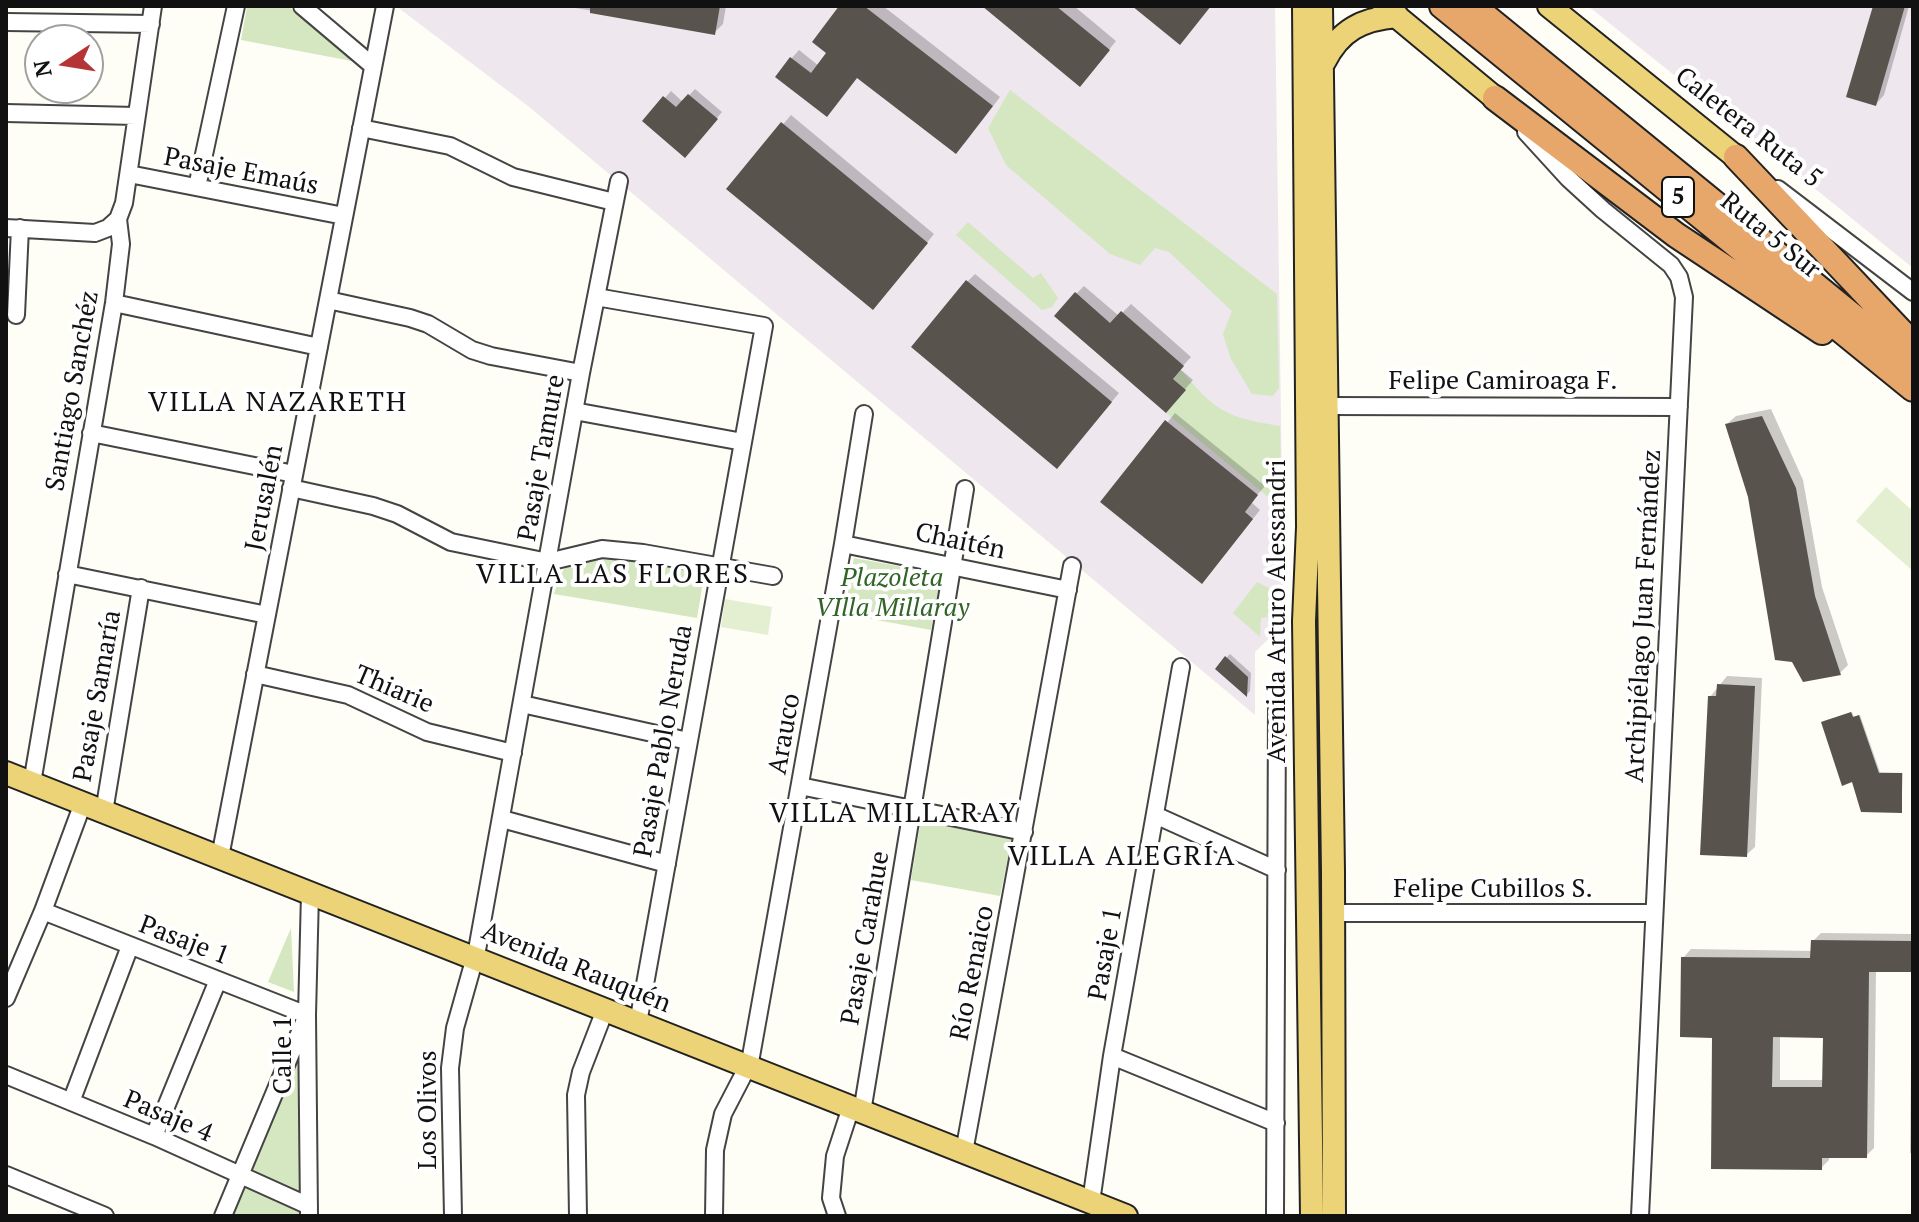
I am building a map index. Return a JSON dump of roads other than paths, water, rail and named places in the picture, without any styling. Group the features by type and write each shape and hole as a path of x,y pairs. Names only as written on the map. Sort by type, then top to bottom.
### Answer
{"highway":[{"name":"Ruta 5 Sur","path":"1442,6 1913,390"},
{"name":"Ruta 5 Sur","path":"1473,6 1913,365"},
{"path":"1495,98 1676,235 1913,390"},
{"path":"1736,157 1913,344"}],"main road":[{"name":"Caletera Ruta 5","path":"1549,6 1736,157"},
{"name":"Avenida Arturo Alessandri","path":"1308,8 1324,62 1334,1216"},
{"name":"Avenida Arturo Alessandri","path":"1308,8 1308,527 1304,662 1312,1216"},
{"path":"1324,62 1330,49 1354,26 1390,11 1495,98"},
{"name":"Avenida Rauquén","path":"6,773 749,1064 856,1110 1126,1216"}],"street":[{"name":"Santiago Sanchéz","path":"32,783 114,303 121,244 118,219 129,174 153,6"},
{"path":"197,187 236,6"},
{"path":"302,6 373,66"},
{"name":"Jerusalén","path":"220,857 385,6"},
{"path":"6,22 151,24"},
{"name":"Archipiélago Juan Fernández","path":"1495,98 1568,178 1671,265 1679,277 1684,297 1640,1216"},
{"path":"6,113 136,116"},
{"path":"361,128 450,146 513,177 614,202"},
{"name":"Caletera Ruta 5","path":"1736,157 1913,292"},
{"name":"Pasaje Emaús","path":"129,174 344,216"},
{"name":"Pasaje Tamure","path":"475,959 581,373 619,181"},
{"path":"16,315 13,228 95,233 108,228 118,219"},
{"name":"Pasaje Pablo Neruda","path":"596,297 764,326 638,1023"},
{"path":"328,300 428,324 472,350 491,356 581,373"},
{"path":"114,303 319,347"},
{"name":"Felipe Camiroaga F.","path":"1327,406 1679,407"},
{"path":"574,411 743,442"},
{"name":"Arauco","path":"714,1216 715,1150 723,1114 749,1064 864,414"},
{"path":"91,433 293,481 397,514 451,542 548,562 602,549 643,553 773,576"},
{"name":"Pasaje Carahue","path":"837,1216 831,1198 835,1156 856,1110 913,809 965,489"},
{"name":"Chaitén","path":"843,544 1068,590"},
{"name":"Río Renaico","path":"964,1152 1072,566"},
{"path":"67,574 267,615"},
{"name":"Pasaje Samaría","path":"6,998 43,911 94,808 141,588"},
{"name":"Pasaje 1","path":"1091,1202 1112,1056 1181,667"},
{"name":"Thiarie","path":"255,674 348,695 415,727 513,753"},
{"path":"522,704 688,741"},
{"name":"Avenida Arturo Alessandri","path":"1275,1216 1277,706"},
{"path":"800,786 1024,832"},
{"path":"1155,815 1277,870"},
{"path":"502,819 667,864"},
{"name":"Calle 1","path":"309,1211 307,1015 310,893"},
{"name":"Pasaje 1","path":"43,911 307,1015"},
{"name":"Felipe Cubillos S.","path":"1333,913 1654,913"},
{"path":"71,1102 130,946"},
{"name":"Los Olivos","path":"453,1216 450,1068 455,1028 475,959"},
{"path":"154,1136 218,980"},
{"path":"578,1216 576,1095 581,1072 605,1010"},
{"path":"223,1216 307,1015"},
{"path":"1112,1056 1276,1123"},
{"name":"Pasaje 4","path":"6,1075 242,1175 309,1211"},
{"path":"6,1175 105,1216"}],"district":[{"name":"VILLA NAZARETH","path":"278,403"},
{"name":"VILLA LAS FLORES","path":"613,575"},
{"name":"VILLA MILLARAY","path":"894,814"},
{"name":"VILLA ALEGRÍA","path":"1122,857"}],"park label":[{"name":"Plazoleta VIlla Millaray","path":"892,594"}]}
